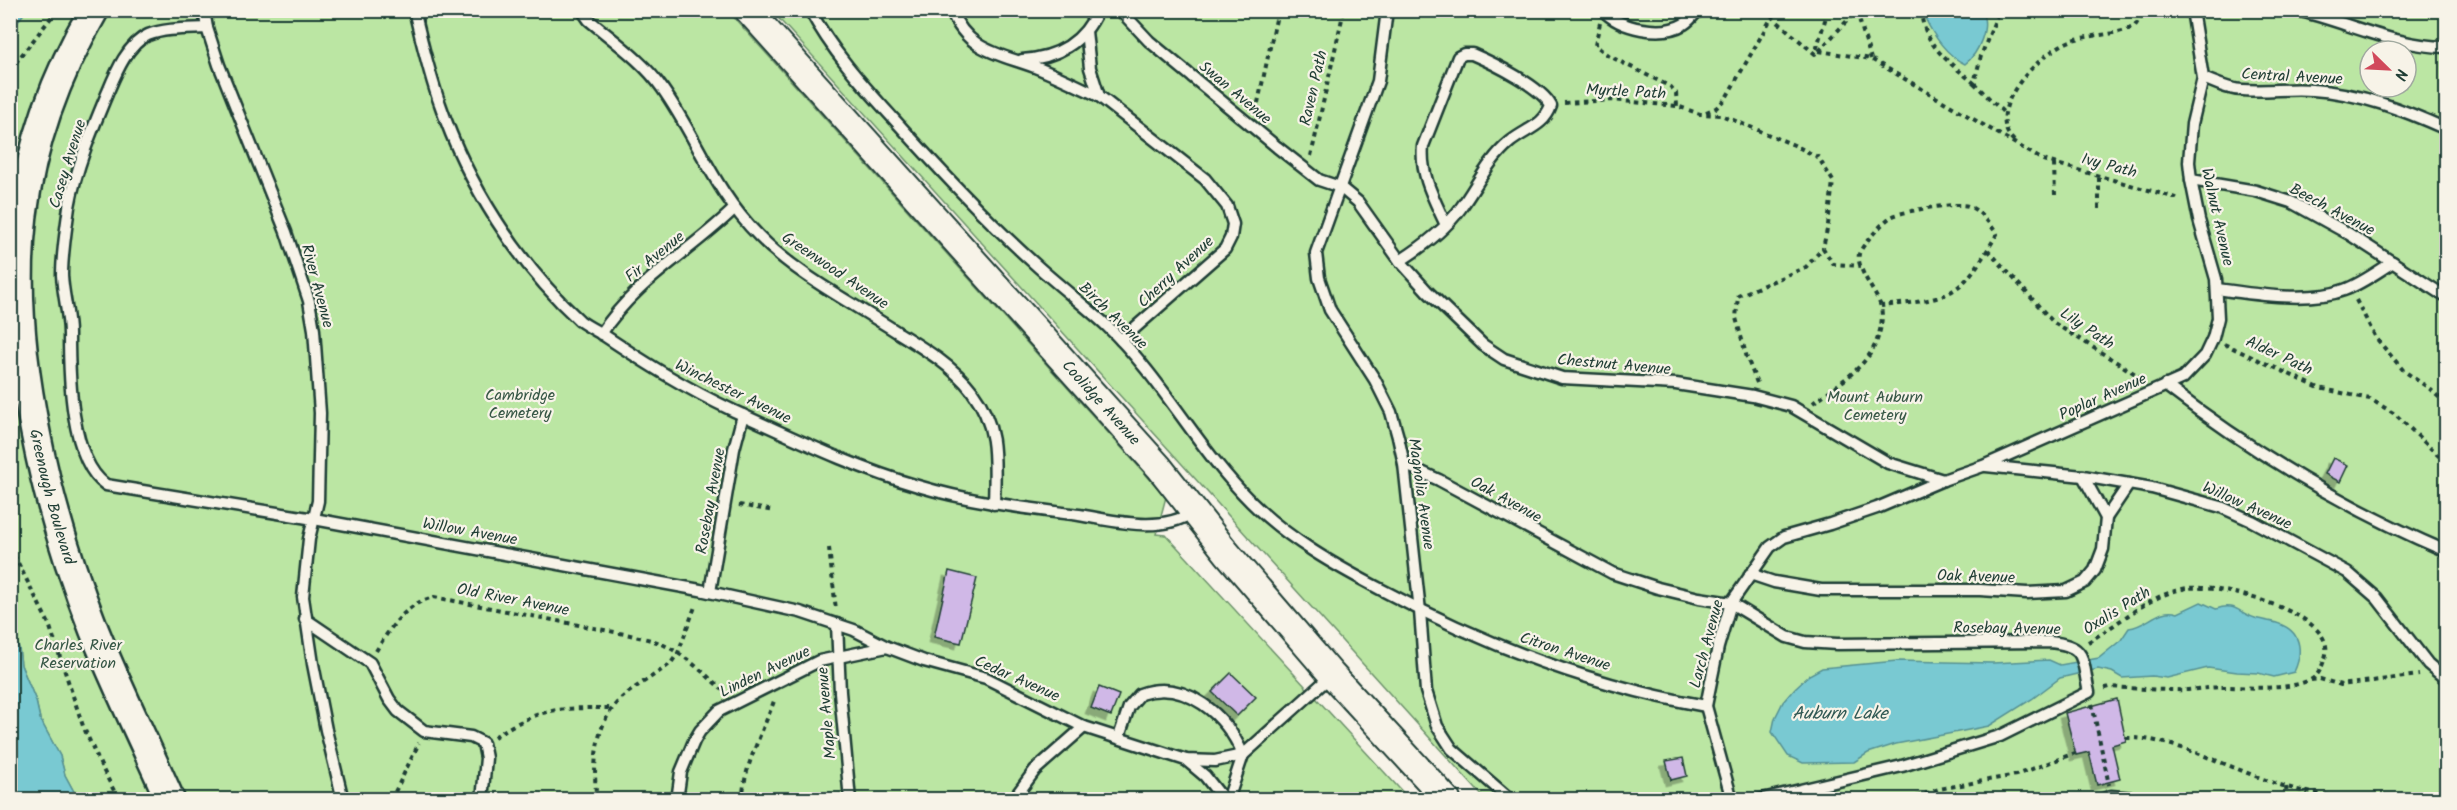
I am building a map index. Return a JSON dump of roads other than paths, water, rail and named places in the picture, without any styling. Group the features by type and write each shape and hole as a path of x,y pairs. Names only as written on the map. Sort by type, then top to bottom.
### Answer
{"main road":[{"name":"Greenough Boulevard","path":"94,10 52,96 30,168 18,243 17,281 20,336 31,411 58,527 99,641 170,800"}],"street":[{"name":"Coolidge Avenue","path":"748,10 1159,467 1227,553 1332,675 1447,800"}],"lane":[{"name":"River Avenue","path":"204,10 207,28 219,65 274,198 309,301 314,330 320,413 318,501 305,566 303,597 326,730 343,800"},
{"name":"Winchester Avenue","path":"414,10 440,106 482,195 500,227 526,263 582,323 630,355 690,391 883,475 919,487 994,504 1147,524 1170,523 1194,511"},
{"name":"Greenwood Avenue","path":"582,10 589,20 661,86 734,209 761,238 832,292 917,344 948,367 970,388 984,409 991,428 995,452 994,504"},
{"name":"Birch Avenue","path":"810,10 831,44 939,169 1019,249 1121,340 1209,454 1254,505 1294,537 1328,559 1420,611"},
{"name":"Cherry Avenue","path":"951,10 960,28 972,41 996,55 1039,69 1099,96 1205,179 1227,206 1233,224 1231,237 1225,249 1121,340"},
{"path":"1010,59 1030,60 1051,56 1066,48 1086,31 1098,10"},
{"name":"Swan Avenue","path":"1120,10 1149,41 1307,171 1319,180 1340,187"},
{"name":"Magnolia Avenue","path":"1387,10 1378,81 1316,253 1319,279 1330,310 1375,380 1390,412 1404,464 1426,691 1437,726 1452,749 1511,800"},
{"path":"1604,11 1630,26 1652,30 1671,29 1685,24 1698,10"},
{"name":"Walnut Avenue","path":"2193,10 2203,78 2192,124 2189,162 2195,204 2217,289"},
{"path":"2296,10 2322,16 2397,42 2446,47"},
{"name":"Casey Avenue","path":"97,479 86,460 76,423 70,387 69,333 62,274 69,204 95,124 125,58 147,35 173,30 207,28"},
{"path":"1086,31 1089,68 1099,96"},
{"path":"1400,261 1417,250 1446,225 1497,155 1510,142 1542,122 1551,106 1548,99 1536,90 1472,54 1458,57 1423,146 1421,162 1428,185 1446,225"},
{"name":"Central Avenue","path":"2203,78 2242,90 2314,90 2355,96 2420,117 2446,129"},
{"name":"Beech Avenue","path":"2191,180 2256,191 2291,202 2349,234 2446,297"},
{"name":"Chestnut Avenue","path":"1340,187 1358,202 1400,261 1435,299 1484,345 1504,359 1528,369 1562,378 1676,384 1764,399 1802,412 1888,463 1943,480"},
{"name":"Fir Avenue","path":"601,334 624,301 713,230 734,209"},
{"path":"2217,289 2260,296 2321,296 2349,287 2393,262"},
{"name":"Poplar Avenue","path":"1943,480 1983,466 2183,378 2205,355 2213,338 2218,318 2217,289"},
{"path":"2162,386 2315,487 2446,552"},
{"name":"Rosebay Avenue","path":"705,591 743,415"},
{"name":"Oak Avenue","path":"1404,464 1439,480 1612,573 1668,591 1731,603"},
{"name":"Willow Avenue","path":"1983,466 2083,476 2182,495 2221,507 2262,526 2347,572 2377,598 2428,664 2443,676"},
{"path":"2083,476 2106,518 2129,484"},
{"name":"Willow Avenue","path":"97,479 105,485 124,489 314,519 705,591 800,612 837,624"},
{"name":"Larch Avenue","path":"1732,800 1706,706 1718,647 1731,603 1750,574 1770,547 1784,537 1877,508 1943,480"},
{"name":"Oak Avenue","path":"1750,574 1774,582 1821,591 1968,590 2027,593 2066,591 2085,582 2095,570 2103,549 2106,518"},
{"name":"Rosebay Avenue","path":"1731,603 1787,638 1805,642 1837,644 2050,642 2070,645 2079,652 2090,692 2000,736 1902,766 1758,800"},
{"name":"Citron Avenue","path":"1420,611 1520,655 1656,697 1706,706"},
{"path":"306,619 370,663 398,711 424,731 471,737 483,743 486,758 483,800"},
{"name":"Cedar Avenue","path":"837,624 886,647 924,661 986,678 1084,727 1186,760"},
{"name":"Maple Avenue","path":"837,624 850,800"},
{"name":"Linden Avenue","path":"677,800 681,772 700,730 719,711 807,666 838,656 886,647"},
{"path":"1186,760 1205,776 1226,800 1243,755 1332,675"},
{"path":"1119,737 1130,707 1140,694 1158,690 1182,693 1203,703 1228,728 1234,735 1243,755"},
{"path":"1013,800 1035,770 1084,727"},
{"path":"1186,760 1215,761 1243,755"},
{"path":"2106,798 2157,800"}],"water":[{"path":"10,11 26,11 11,30"},
{"path":"1927,11 1981,11 1985,24 1982,39 1974,54 1965,64 1952,56 1936,38 1925,18"},
{"name":"Auburn Lake","path":"2201,602 2216,609 2233,607 2249,616 2289,629 2297,639 2299,646 2294,672 2274,677 2258,673 2208,668 2167,678 2152,676 2122,678 2112,672 2098,669 2060,678 1989,726 1896,744 1868,753 1854,762 1803,763 1788,756 1772,732 1775,718 1783,702 1809,675 1822,668 1897,661 1993,663 2049,660 2060,665 2099,658 2121,640 2129,628 2165,613 2178,613"},
{"path":"10,630 19,648 21,665 36,701 40,719 60,756 65,775 78,799 11,799"}],"park label":[{"name":"Cambridge Cemetery","path":"520,404"},
{"name":"Mount Auburn Cemetery","path":"1875,406"},
{"name":"Charles River Reservation","path":"78,654"}]}
